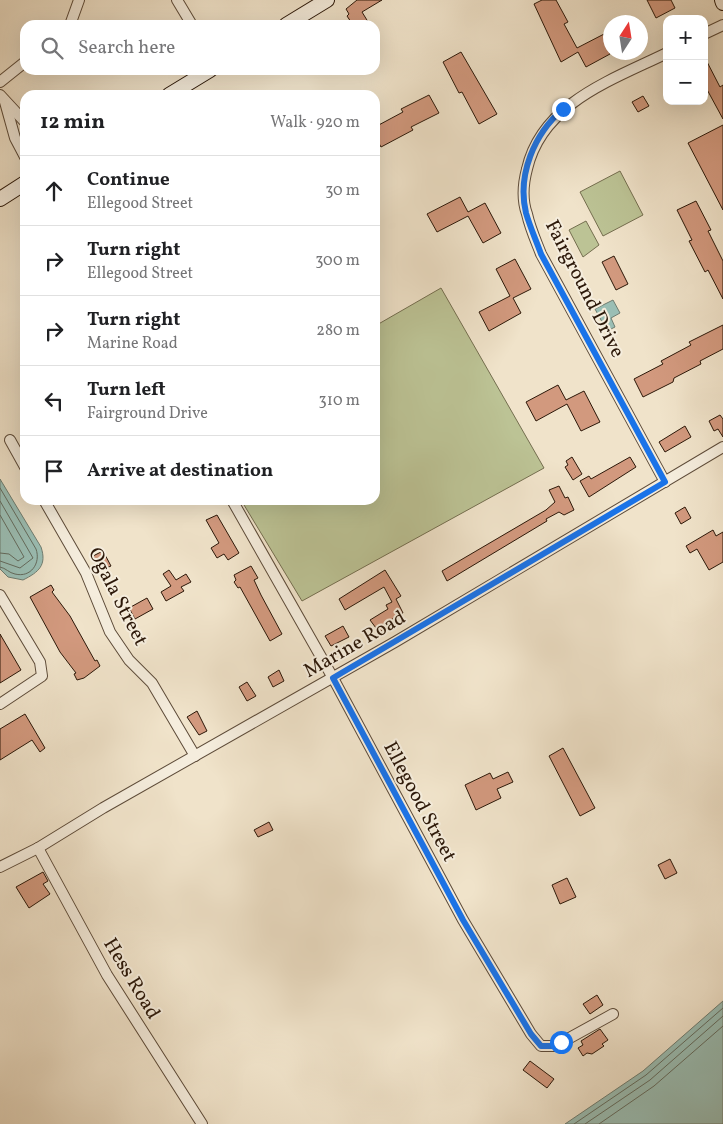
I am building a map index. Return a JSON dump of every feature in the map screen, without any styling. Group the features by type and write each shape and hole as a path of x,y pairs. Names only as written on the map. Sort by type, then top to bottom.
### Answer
{"street":[{"path":"72,20 79,0"},
{"path":"177,0 189,20"},
{"path":"294,20 327,0"},
{"path":"708,32 723,24"},
{"name":"Fairground Drive","path":"663,55 570,103 553,117 537,140 523,184 526,213 541,254 665,482"},
{"path":"0,82 20,66"},
{"path":"177,90 202,75"},
{"path":"2,98 20,117"},
{"path":"2,98 20,148"},
{"path":"0,199 20,186"},
{"path":"10,440 20,457"},
{"name":"Marine Road","path":"0,867 38,848 333,678 723,447"},
{"name":"Ogala Street","path":"47,505 86,573 110,632 129,660 152,683 195,756"},
{"name":"Ellegood Street","path":"235,505 333,678 463,920 531,1034 541,1046 555,1046 613,1014"},
{"path":"0,595 42,668 42,676 0,704"},
{"name":"Hess Road","path":"38,848 107,975 202,1124"}],"green space":[{"path":"620,171 643,215 603,236 580,192"},
{"path":"586,221 599,245 583,257 569,230"},
{"path":"441,288 544,468 302,601 244,505 380,505 380,323"}],"water":[{"path":"613,300 620,313 611,318 615,327 607,331 595,309"},
{"path":"0,479 43,553 40,567 23,580 8,577 0,569"},
{"path":"723,1001 723,1124 565,1124 643,1071"}],"building":[{"path":"357,0 382,0 362,12 367,20 350,20 346,9"},
{"path":"542,0 556,0 568,22 564,24 577,48 603,35 603,58 586,67 578,52 561,62 534,4"},
{"path":"647,0 671,0 675,8 656,18"},
{"path":"461,52 497,114 479,124 462,92 459,93 443,62"},
{"path":"708,64 720,87 723,85 723,119 708,91"},
{"path":"429,95 439,113 411,127 413,130 381,147 380,124 403,112 401,109"},
{"path":"643,96 649,106 638,112 632,102"},
{"path":"723,125 723,210 688,143"},
{"path":"460,197 468,212 485,203 501,233 483,243 468,216 437,232 427,214"},
{"path":"696,201 711,230 708,231 723,261 723,299 708,270 705,272 689,241 692,240 677,210"},
{"path":"614,256 628,284 616,290 602,262"},
{"path":"515,259 531,289 513,298 521,313 489,331 479,312 510,296 496,269"},
{"path":"723,325 723,349 700,361 701,364 674,378 673,382 643,397 634,379 663,364 661,361 691,345 689,342"},
{"path":"558,385 566,400 584,391 600,422 581,431 567,404 536,421 526,402"},
{"path":"720,415 723,419 723,437 718,429 714,431 709,421"},
{"path":"685,426 691,437 665,452 659,442"},
{"path":"572,457 582,474 573,480 565,467 568,465 566,461"},
{"path":"630,457 636,467 589,497 580,481 589,476 591,479"},
{"path":"559,486 565,498 568,497 574,510 564,515 559,512 546,519 547,521 447,581 442,571 546,510 555,502 549,490"},
{"path":"685,507 691,518 681,524 675,513"},
{"path":"217,515 239,553 228,560 224,554 217,558 211,548 219,543 206,520"},
{"path":"713,530 716,536 723,532 723,562 709,570 697,549 690,553 686,546"},
{"path":"103,551 111,566 104,569 102,566 99,567 93,556"},
{"path":"251,566 258,578 254,580 282,634 270,641 240,587 238,588 234,582 236,580 234,575"},
{"path":"169,570 176,580 186,574 191,582 181,587 184,591 166,601 161,592 171,586 163,574"},
{"path":"385,570 401,596 396,599 403,613 387,622 389,627 379,632 370,620 388,609 386,605 392,602 384,587 345,610 339,599"},
{"path":"51,585 54,590 52,592 70,616 95,661 97,660 100,666 84,678 77,680 74,674 76,673 60,652 30,597"},
{"path":"147,598 153,609 135,619 129,608"},
{"path":"343,626 349,637 331,646 325,636"},
{"path":"0,634 21,670 0,683"},
{"path":"279,670 284,681 273,687 268,677"},
{"path":"247,682 256,696 247,701 239,687"},
{"path":"197,711 207,731 199,735 187,717"},
{"path":"25,714 45,748 40,752 32,740 0,760 0,729"},
{"path":"563,748 595,808 580,816 549,756"},
{"path":"508,772 513,782 497,789 501,798 476,810 465,785 490,773 493,779"},
{"path":"269,822 273,830 258,837 254,830"},
{"path":"670,859 677,873 665,879 658,865"},
{"path":"43,872 48,881 43,884 50,894 29,908 16,887"},
{"path":"567,878 576,897 560,904 552,885"},
{"path":"597,995 603,1005 590,1014 583,1004"},
{"path":"600,1029 608,1040 602,1044 604,1046 592,1054 587,1053 583,1056 578,1048 583,1045 581,1041"},
{"path":"530,1061 554,1079 547,1088 523,1070"}],"route":[{"path":"561,1042 548,1048 541,1046 531,1034 463,920 333,678 665,482 541,254 526,213 523,184 528,162 537,140 553,117 563,109"}]}
